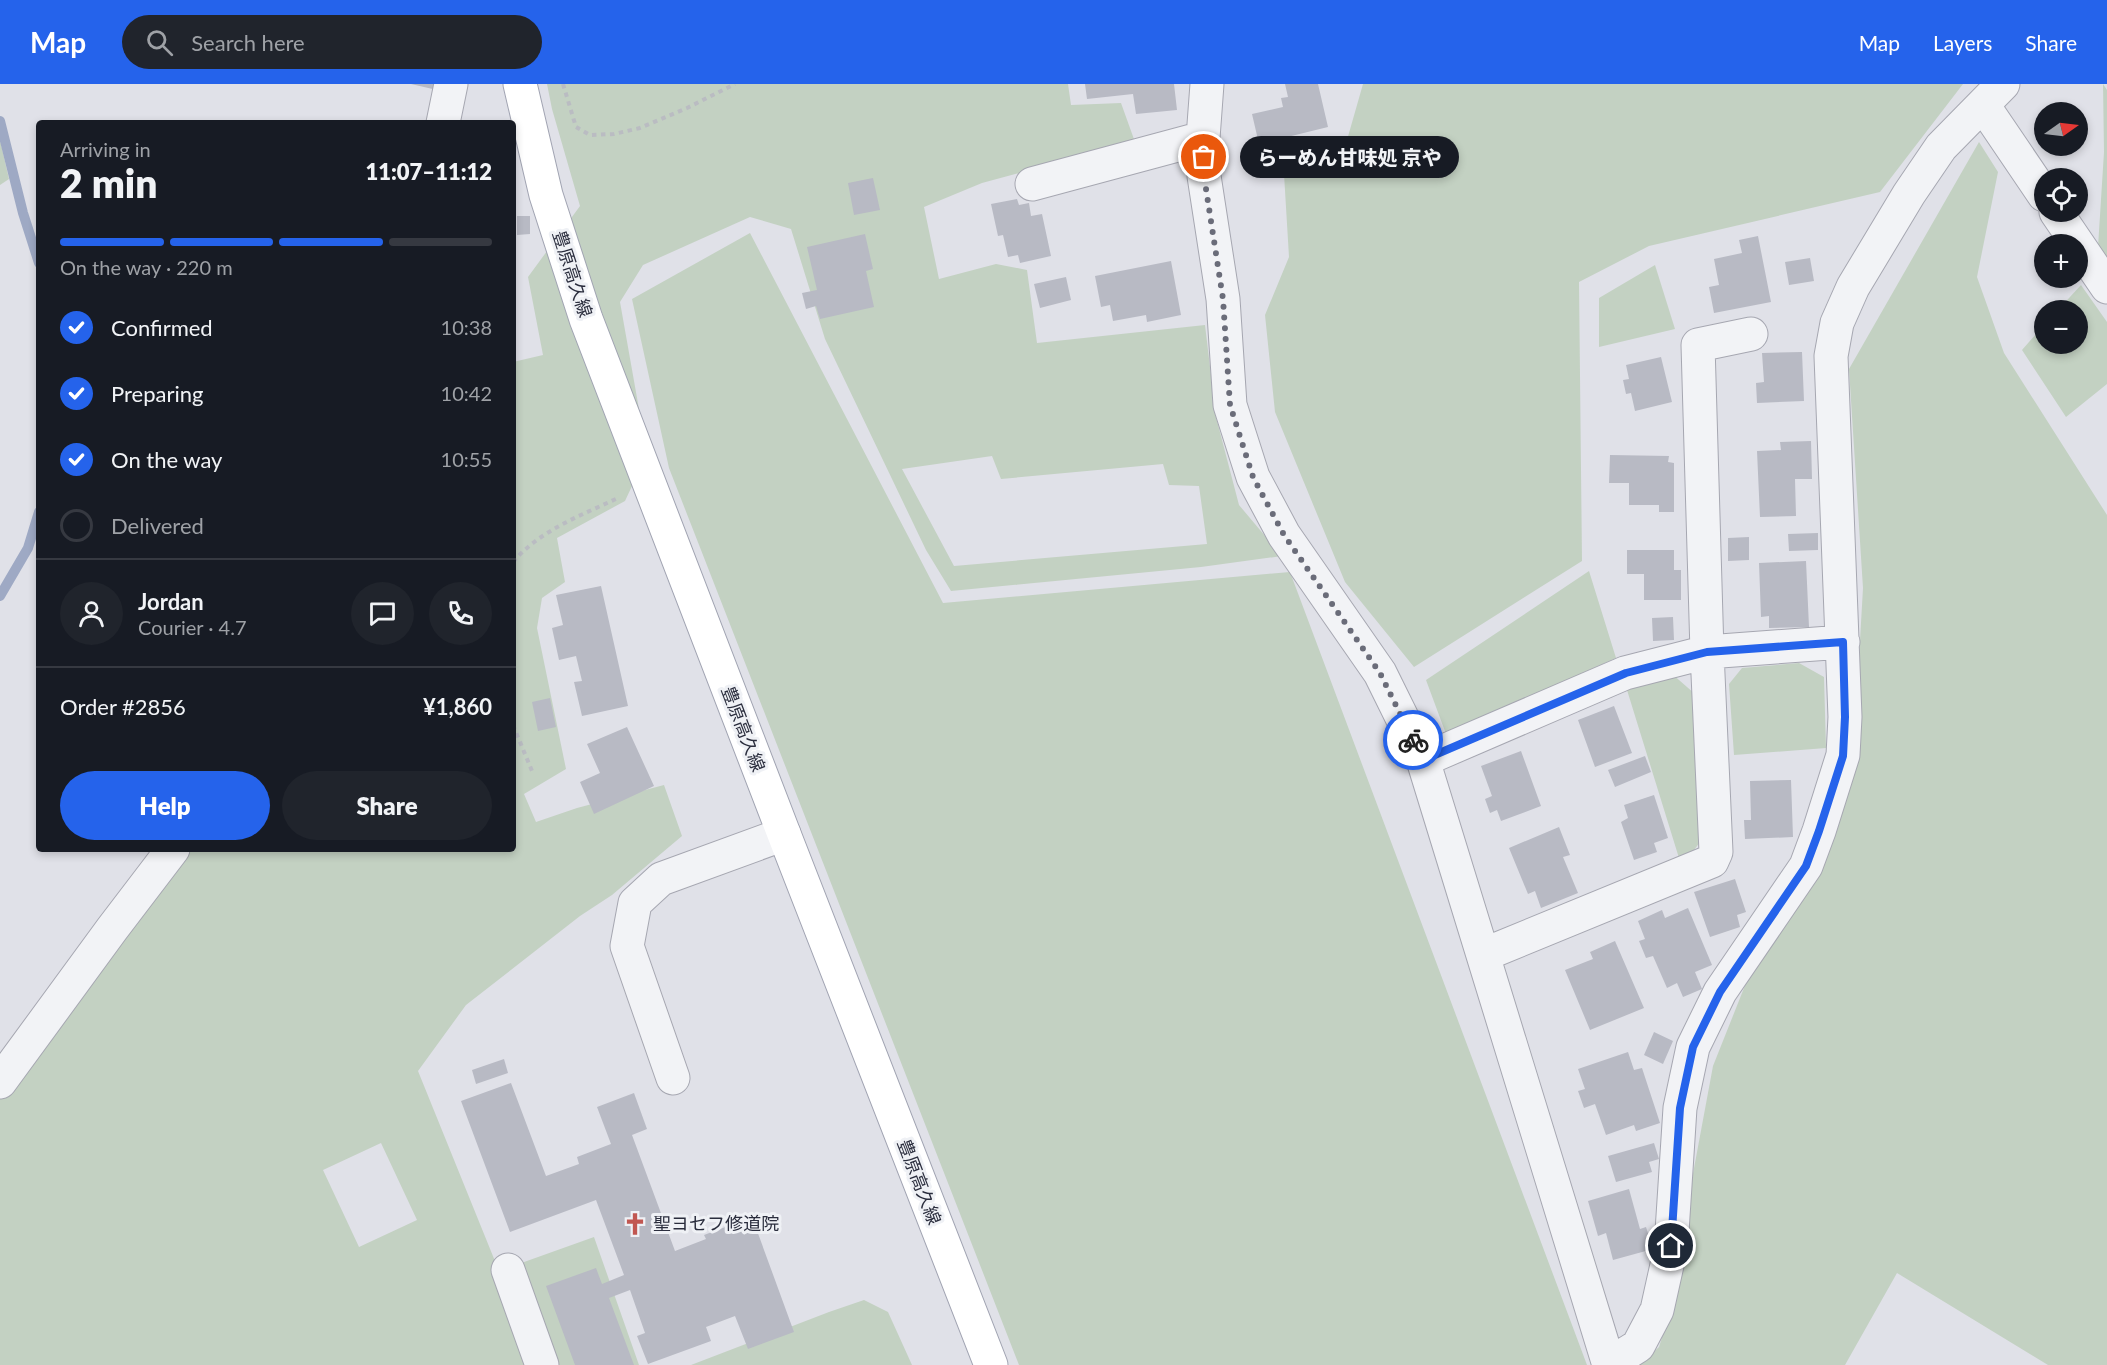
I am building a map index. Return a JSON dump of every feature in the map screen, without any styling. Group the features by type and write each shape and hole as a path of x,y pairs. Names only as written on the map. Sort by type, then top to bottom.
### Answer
{"main road":[{"name":"豊原高久線","path":"520,84 546,195 586,319 991,1365"}],"street":[{"path":"444,120 451,84"},
{"path":"1207,84 1203,138 1204,176 1223,299 1230,405 1253,477 1284,535 1380,673 1423,760 1609,1364 1638,1346 1657,1310 1671,1246 1680,1108 1693,1047 1720,992 1806,866 1843,756 1845,717 1843,642 1831,356 1837,323 1853,287 1909,194 1941,147 1993,94 2034,175"},
{"path":"1032,184 1203,138"},
{"path":"2063,222 2107,287"},
{"path":"1483,955 1712,861 1716,852 1707,652 1698,345 1751,334"},
{"path":"1423,760 1626,673 1707,652 1843,642"},
{"path":"673,1078 627,946 635,903 661,879 784,834"},
{"path":"0,1082 171,852"},
{"path":"508,1270 542,1365"}],"path":[{"path":"563,84 576,127 590,135 614,134 640,128 735,84"},
{"path":"516,558 547,532 649,483"},
{"path":"516,732 532,771"}],"green space":[{"path":"547,84 1068,84 1071,105 1121,103 1135,142 982,183 924,207 939,279 996,264 1027,270 1037,343 1205,325 1216,417 1239,505 1282,556 1201,567 951,591 926,550 825,339 791,229 750,217 643,265 620,302 646,456 625,501 557,538 565,582 542,598 537,628 566,769 524,794 536,822 577,808 664,785 682,836 612,895 580,916 466,1005 418,1071 499,1271 594,1237 639,1365 0,1365 0,1099 179,852 516,852 516,361 543,355 528,277 580,206","holes":["992,456 1001,479 1163,464 1169,485 1199,486 1207,544 954,566 902,469","381,1143 417,1220 359,1247 323,1170"]},
{"path":"1363,84 1963,84 1880,192 1649,246 1579,282 1582,561 1414,667 1345,582 1275,412 1265,315 1289,257 1284,174 1345,147"},
{"path":"2103,84 2107,90 2107,260 2098,247 2104,152"},
{"path":"0,140 9,179 0,185"},
{"path":"1979,142 1998,172 1977,277 2004,353 2107,515 2107,1365 2048,1365 1897,1273 1845,1365 1639,1365 1659,1347 1685,1265 1692,1179 1713,1066 1746,983 1820,867 1854,745 1863,588 1849,369"},
{"path":"750,233 943,603 1290,572 1587,1365 1019,1365 669,468 632,299"},
{"path":"1655,265 1675,329 1599,347 1599,298"},
{"path":"2078,288 2083,288 2107,322 2107,384 2066,417 2022,350 2034,336 2034,354 2088,354 2088,300 2067,300"},
{"path":"1589,571 1616,658 1446,734 1426,680"},
{"path":"1799,663 1824,677 1826,748 1734,755 1729,684 1742,668"},
{"path":"1671,673 1695,694 1703,838 1694,850 1679,858 1627,690"},
{"path":"864,1300 888,1312 912,1365 691,1365 829,1312"}],"building":[{"path":"411,84 438,84 437,90"},
{"path":"1085,84 1174,84 1177,110 1136,114 1133,94 1087,99"},
{"path":"1285,84 1318,84 1328,127 1259,144 1252,114 1283,107 1281,98 1288,97"},
{"path":"873,178 880,210 854,215 848,183"},
{"path":"1017,199 1019,205 1029,203 1031,216 1042,214 1051,256 1020,263 1018,255 1008,257 1003,235 998,236 991,204"},
{"path":"517,216 530,216 530,234 517,235"},
{"path":"865,234 873,269 866,271 874,307 820,319 816,306 806,309 802,293 817,290 807,247"},
{"path":"1758,236 1771,302 1714,313 1709,287 1719,285 1714,259 1742,253 1739,240"},
{"path":"1810,258 1814,281 1789,285 1785,262"},
{"path":"1171,261 1181,315 1147,322 1146,315 1113,321 1110,305 1101,307 1095,276"},
{"path":"1066,277 1071,300 1040,308 1034,284"},
{"path":"1802,352 1804,401 1757,403 1756,383 1764,382 1762,353"},
{"path":"1661,357 1672,402 1635,411 1631,393 1626,394 1623,380 1629,379 1626,365"},
{"path":"1811,441 1812,479 1795,479 1796,516 1760,517 1757,451 1781,450 1780,442"},
{"path":"1610,455 1669,456 1668,462 1674,463 1674,512 1659,512 1659,505 1629,505 1629,483 1609,483"},
{"path":"1818,533 1818,550 1789,551 1788,534"},
{"path":"1749,537 1749,560 1728,561 1728,538"},
{"path":"1627,550 1674,550 1674,570 1681,570 1681,600 1644,600 1644,574 1627,574"},
{"path":"1806,561 1809,627 1769,628 1769,616 1761,617 1759,563"},
{"path":"601,586 628,706 582,716 574,682 582,681 576,656 559,660 552,628 563,625 556,595"},
{"path":"1673,617 1674,640 1653,641 1652,618"},
{"path":"550,698 556,727 538,731 532,702"},
{"path":"1614,706 1632,753 1595,767 1578,720"},
{"path":"627,727 654,786 594,814 580,782 600,773 587,744"},
{"path":"1521,751 1541,806 1501,821 1497,810 1490,813 1485,799 1492,796 1481,766"},
{"path":"1645,756 1651,772 1615,787 1608,770"},
{"path":"1791,780 1793,837 1745,839 1744,820 1751,820 1750,781"},
{"path":"1654,795 1668,838 1654,843 1657,852 1634,860 1621,822 1628,818 1624,805"},
{"path":"1559,827 1570,855 1563,857 1578,893 1541,908 1535,891 1528,894 1509,848"},
{"path":"1735,879 1746,912 1737,915 1740,927 1710,937 1694,892"},
{"path":"1688,908 1712,965 1695,972 1702,989 1683,997 1677,983 1667,988 1653,956 1646,958 1639,941 1645,939 1638,921 1662,910 1665,918"},
{"path":"1615,941 1644,1008 1590,1030 1565,970 1593,959 1590,952"},
{"path":"1654,1032 1673,1041 1663,1064 1644,1055"},
{"path":"1628,1052 1634,1070 1642,1068 1660,1123 1636,1131 1634,1125 1606,1135 1595,1104 1584,1108 1578,1091 1585,1089 1578,1069"},
{"path":"504,1059 508,1073 476,1084 472,1070"},
{"name":"聖ヨセフ修道院","path":"511,1083 546,1176 579,1164 577,1157 611,1144 597,1107 634,1093 647,1129 632,1135 675,1251 706,1239 704,1235 752,1217 794,1332 748,1349 735,1316 706,1327 711,1341 648,1364 637,1336 645,1333 630,1290 609,1298 634,1365 575,1365 546,1286 596,1268 602,1284 624,1275 596,1200 510,1232 461,1101"},
{"path":"1654,1143 1659,1159 1649,1162 1652,1172 1616,1182 1608,1156"},
{"path":"1629,1189 1640,1229 1646,1227 1653,1249 1613,1260 1606,1233 1598,1236 1588,1201"}],"waterway":[{"path":"0,121 23,213 36,254"},
{"path":"0,596 28,548 36,522"}],"way so far":[{"path":"1204,157 1204,176 1223,299 1230,405 1253,477 1284,535 1380,673 1413,740"}],"place":[{"name":"らーめん甘味処 京や","path":"1204,157"},
{"name":"聖ヨセフ修道院","path":"635,1224"}],"route":[{"path":"1413,740 1423,760 1626,673 1707,652 1843,642 1845,717 1843,756 1819,831 1806,866 1720,992 1693,1047 1680,1108 1671,1246"}]}
